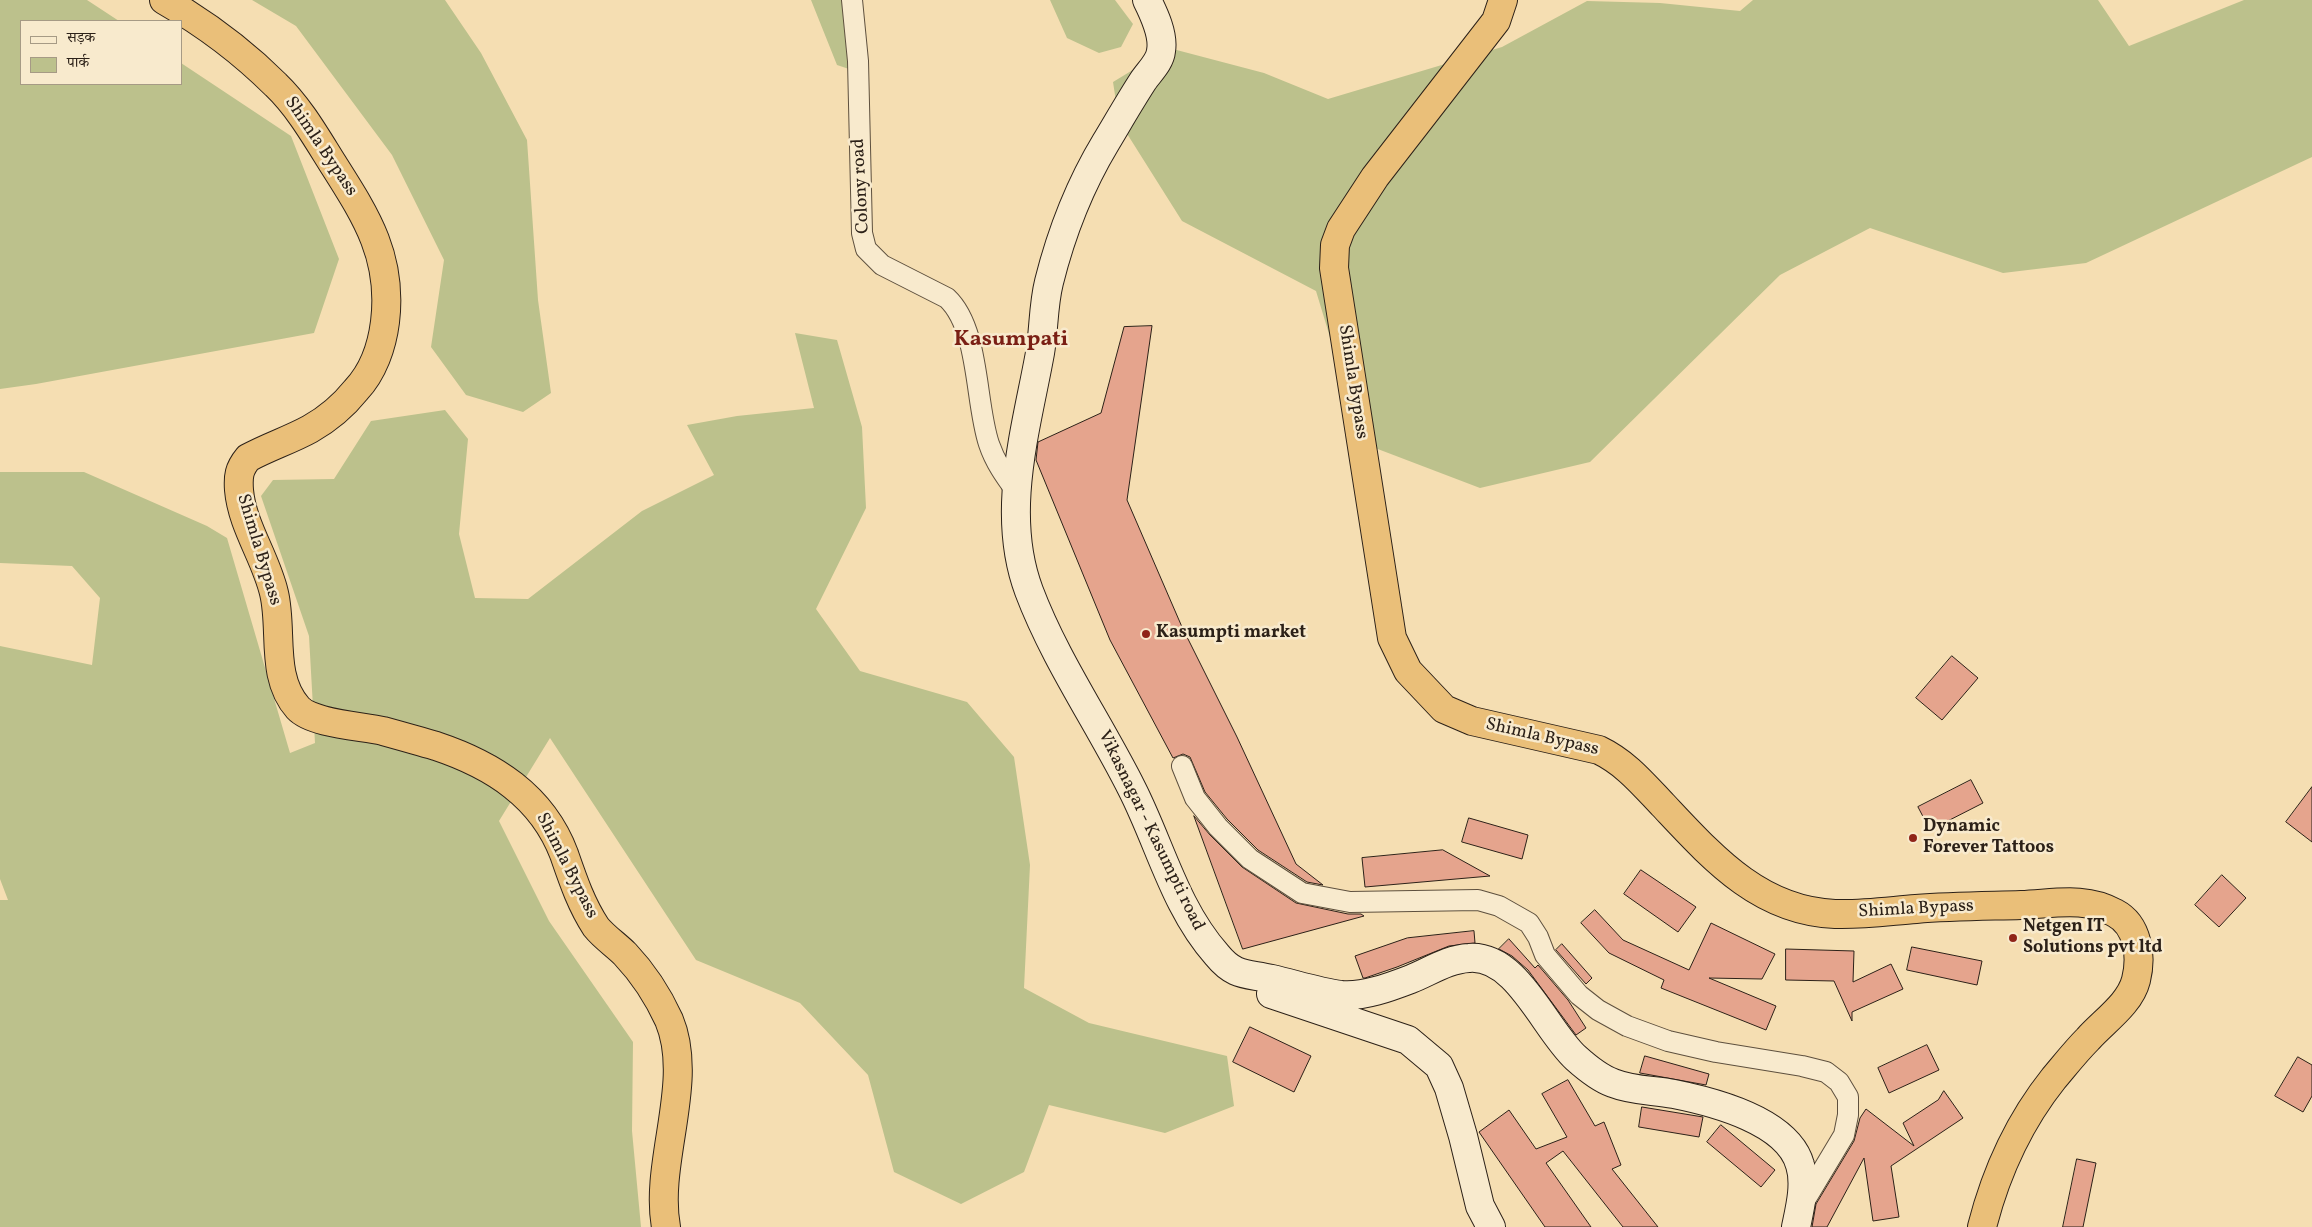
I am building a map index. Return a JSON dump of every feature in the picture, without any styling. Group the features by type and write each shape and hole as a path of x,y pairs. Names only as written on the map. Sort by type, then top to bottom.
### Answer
{"highway":[{"name":"Shimla Bypass","path":"164,0 238,51 277,85 310,127 363,210 377,241 385,269 388,301 383,341 364,379 356,390 329,415 310,429 248,458 241,466 238,474 242,507 275,596 279,654 285,683 290,696 300,710 313,717 383,731 438,747 494,770 517,786 536,807 552,830 564,854 569,874 598,929 626,954 641,973 655,993 670,1022 676,1049 677,1087 670,1129 664,1197 666,1227"},
{"name":"Shimla Bypass","path":"1503,0 1496,22 1375,177 1341,229 1335,245 1334,268 1392,638 1408,671 1444,709 1472,721 1599,750 1618,759 1699,843 1747,886 1790,906 1836,914 2069,901 2095,905 2108,910 2130,924 2136,941 2138,959 2136,981 2127,998 2086,1041 2027,1114 2000,1167 1982,1227"}],"street":[{"name":"Colony road","path":"852,0 858,61 862,233 866,248 882,265 947,298 956,306 968,336 989,443 1000,468 1016,491"},
{"name":"Vikasnagar - Kasumpti road","path":"1147,0 1158,27 1162,49 1159,58 1142,82 1081,188 1049,282 1042,339 1016,491 1016,530 1027,587 1042,622 1134,792 1183,905 1213,952 1228,968 1263,991 1408,1040 1439,1066 1449,1088 1464,1136 1480,1206 1491,1227"},
{"path":"1182,766 1196,798 1218,827 1250,858 1302,893 1350,902 1469,900 1499,906 1529,923 1538,937 1545,955 1579,995 1598,1010 1627,1026 1668,1041 1706,1050 1802,1066 1826,1072 1839,1082 1848,1097 1848,1115 1844,1135 1798,1217"},
{"path":"1238,974 1341,994 1358,994 1414,978 1428,970 1452,962 1470,958 1488,960 1505,970 1572,1055 1608,1081 1651,1093 1672,1094 1738,1111 1754,1118 1783,1137 1796,1154 1801,1168 1798,1217"}],"green space":[{"path":"0,0 87,0 117,20 20,20 20,85 182,85 182,64 291,136 339,259 314,333 0,389"},
{"path":"252,0 445,0 481,53 527,140 538,300 551,393 523,412 466,395 431,347 444,260 392,155 296,26"},
{"path":"811,0 843,0 855,71 837,65"},
{"path":"1050,0 1115,0 1133,24 1121,47 1099,53 1067,38"},
{"path":"1753,0 2098,0 2129,46 2244,0 2312,0 2312,157 2086,263 2003,273 1870,228 1780,275 1590,462 1480,488 1362,443 1316,291 1182,221 1119,121 1113,82 1169,48 1264,73 1328,99 1502,47 1587,1 1660,3 1740,11"},
{"path":"795,333 837,340 862,427 866,508 816,609 860,671 967,702 1014,757 1030,865 1024,988 1089,1023 1227,1056 1234,1106 1165,1133 1049,1105 1024,1172 961,1204 894,1172 868,1075 800,1003 696,960 550,738 499,821 549,921 633,1042 632,1131 641,1227 0,1227 0,900 8,900 0,879 0,646 92,665 100,598 72,566 0,563 0,472 84,472 207,526 227,538 290,753 315,743 309,636 261,496 273,480 334,479 371,421 445,410 468,439 459,534 475,598 528,599 642,511 714,475 687,425 737,416 814,408"}],"building":[{"name":"Kasumpti market","path":"1152,326 1127,500 1182,627 1237,737 1296,864 1323,885 1307,882 1258,850 1227,819 1205,792 1190,757 1183,754 1173,758 1110,640 1036,460 1038,442 1101,413 1124,327"},
{"path":"1952,656 1978,678 1942,720 1916,698"},
{"path":"1971,780 1983,803 1930,830 1918,807"},
{"path":"2312,787 2312,842 2286,822"},
{"path":"1194,816 1242,867 1296,903 1364,916 1243,949"},
{"path":"1469,818 1528,835 1522,859 1462,842"},
{"path":"1443,850 1490,876 1365,887 1362,858"},
{"path":"1641,870 1696,907 1678,932 1624,894"},
{"path":"2222,875 2246,898 2219,927 2195,905"},
{"path":"1595,910 1623,940 1689,970 1711,923 1775,954 1762,979 1709,978 1776,1006 1766,1030 1661,988 1664,980 1609,953 1581,923"},
{"path":"1474,931 1475,943 1449,946 1365,978 1363,978 1355,956 1407,938"},
{"path":"1509,939 1535,968 1538,965 1568,1000 1586,1028 1576,1035 1528,970 1512,956 1499,949"},
{"path":"1562,944 1592,978 1586,984 1556,950"},
{"path":"1912,947 1982,961 1977,985 1907,970"},
{"path":"1786,949 1854,951 1853,982 1891,964 1903,989 1852,1012 1852,1021 1834,981 1786,980"},
{"path":"1250,1027 1311,1056 1294,1092 1233,1062"},
{"path":"1927,1045 1939,1070 1889,1093 1878,1068"},
{"path":"1645,1056 1709,1074 1706,1085 1640,1073"},
{"path":"2298,1057 2312,1065 2312,1096 2303,1112 2275,1096"},
{"path":"1568,1080 1595,1126 1604,1122 1621,1165 1612,1169 1658,1227 1623,1227 1563,1151 1546,1163 1591,1227 1545,1227 1479,1132 1509,1110 1536,1149 1567,1137 1542,1094"},
{"path":"1944,1091 1963,1118 1891,1166 1899,1217 1873,1221 1864,1158 1827,1227 1812,1227 1816,1204 1854,1141 1860,1118 1866,1109 1914,1146 1903,1123 1938,1100"},
{"path":"1642,1107 1703,1117 1699,1137 1639,1127"},
{"path":"1721,1125 1775,1170 1761,1187 1707,1142"},
{"path":"2077,1159 2096,1163 2083,1227 2063,1227"}],"place":[{"name":"Kasumpti market","path":"1146,634"},
{"name":"Dynamic Forever Tattoos","path":"1913,838"},
{"name":"Netgen IT Solutions pvt ltd","path":"2013,938"}],"district":[{"name":"Kasumpati","path":"1011,341"}]}
